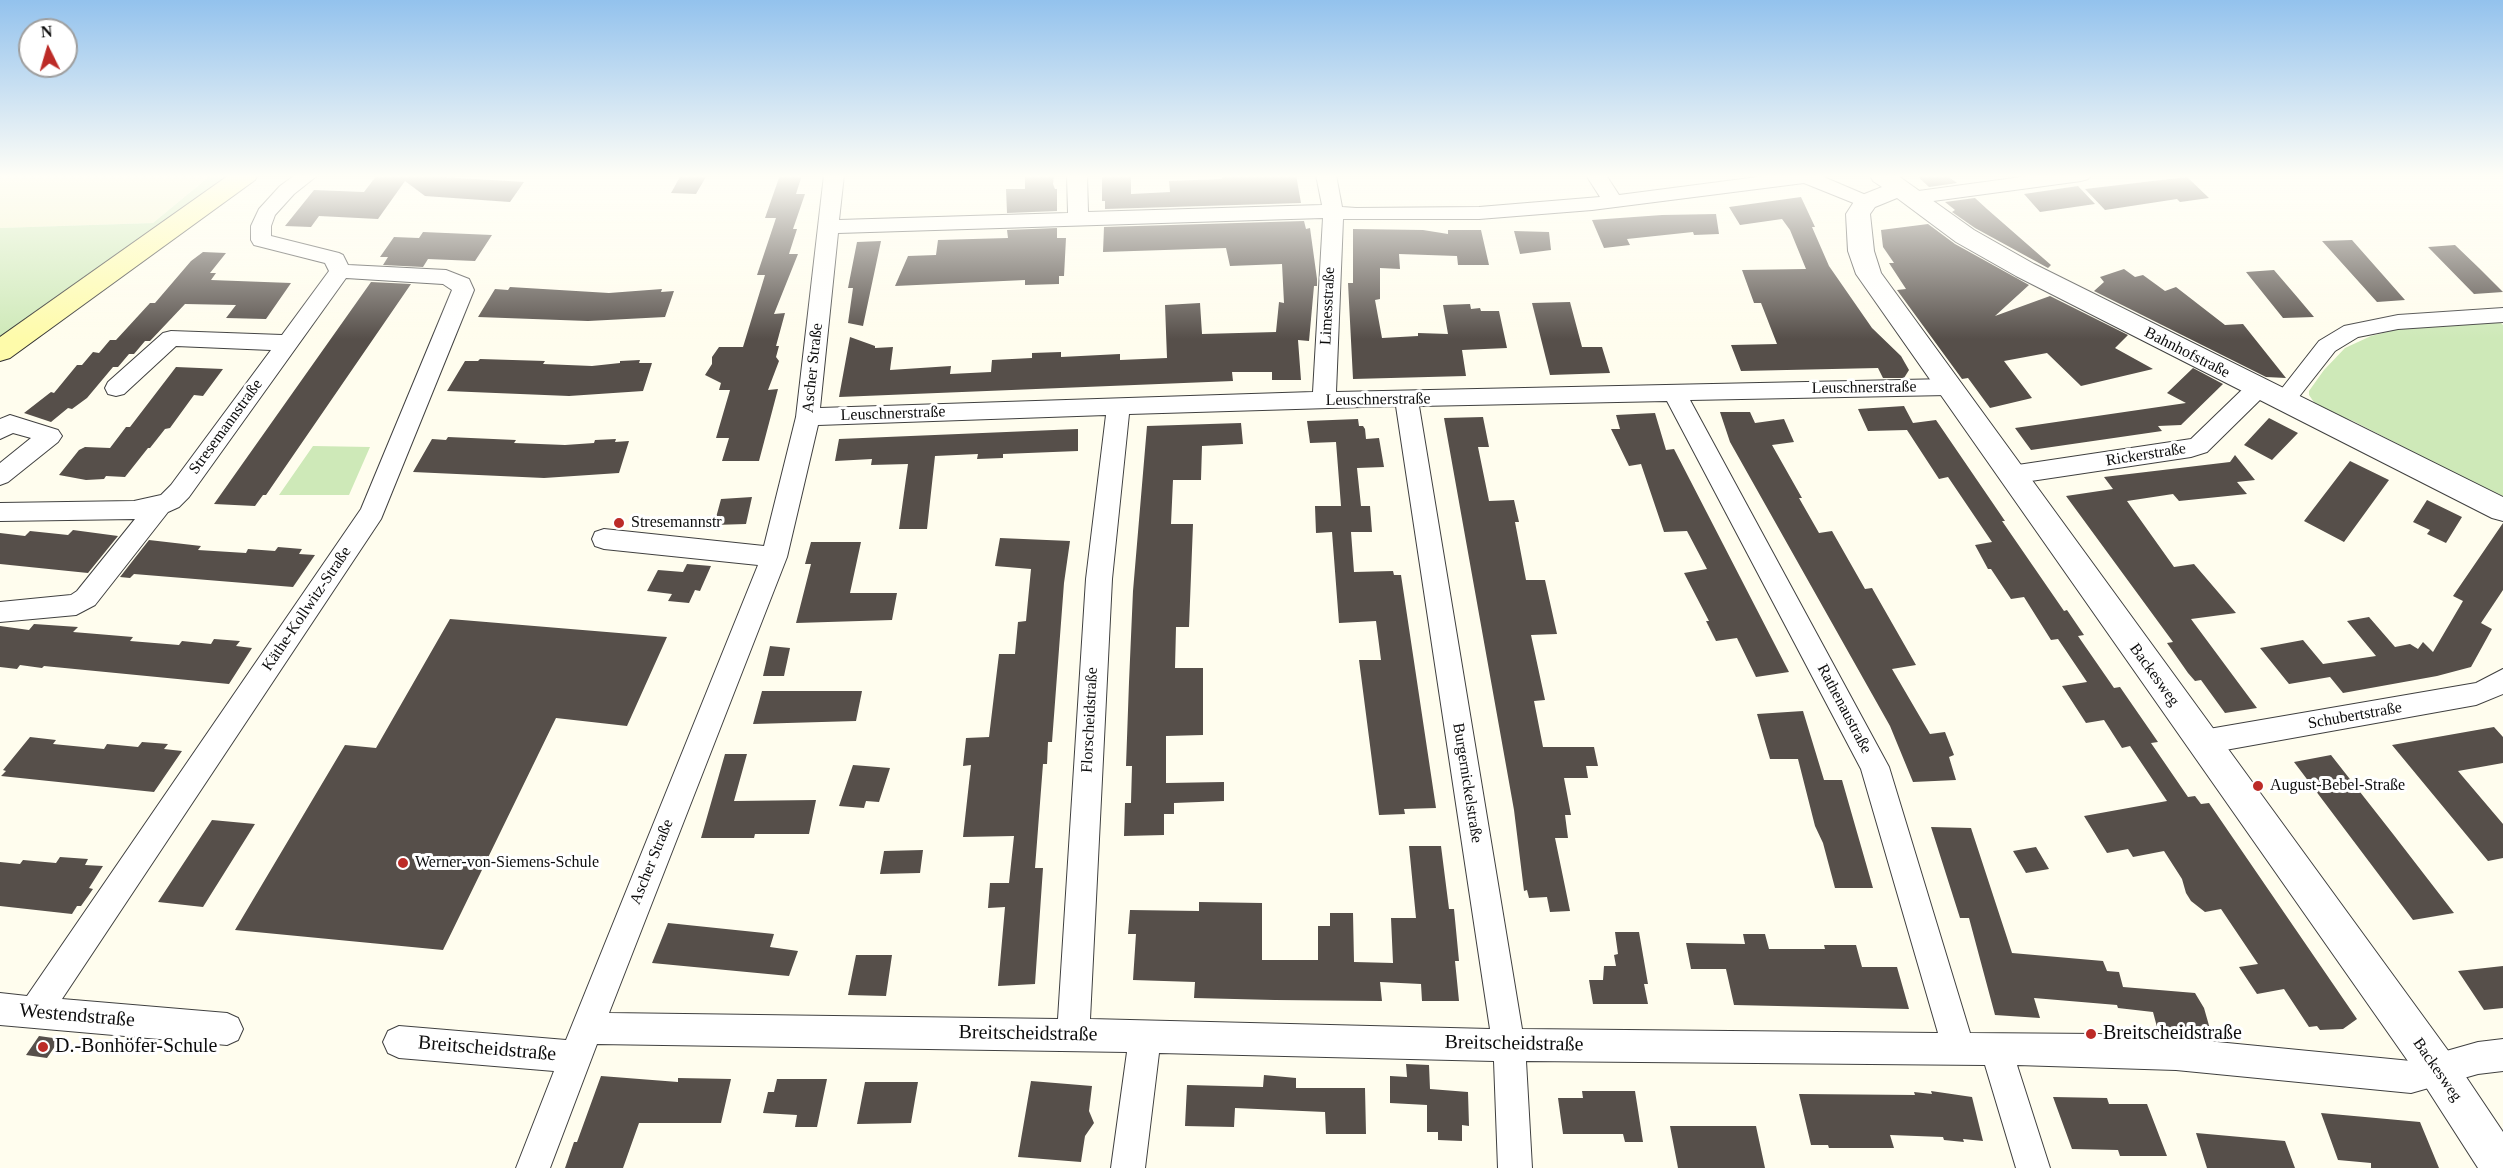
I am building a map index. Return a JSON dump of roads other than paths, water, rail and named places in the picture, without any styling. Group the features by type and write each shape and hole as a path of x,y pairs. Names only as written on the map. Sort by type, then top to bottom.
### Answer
{"main road":[{"path":"0,351 170,230"}],"street":[{"path":"261,230 261,240 332,258 336,260 340,271"},
{"name":"Ascher Straße","path":"533,1168 774,557 808,417 829,230"},
{"name":"Limesstraße","path":"1324,401 1332,230"},
{"name":"Backesweg","path":"1858,230 1866,268 1878,289 2439,1070 2502,1168"},
{"name":"Bahnhofstraße","path":"1954,230 1988,250 2257,389 2503,510"},
{"name":"Stresemannstraße","path":"0,612 76,605 86,598 159,506 170,501 180,491 340,271"},
{"name":"Käthe-Kollwitz-Straße","path":"35,1012 372,512 463,290 462,284 446,278 340,271"},
{"path":"2283,401 2327,346 2352,331 2398,322 2503,315"},
{"path":"116,388 171,338 287,343"},
{"name":"Leuschnerstraße","path":"808,417 1118,406 1948,387"},
{"name":"Rickerstraße","path":"2011,475 2199,446 2257,389"},
{"name":"Rathenaustraße","path":"1674,392 1875,766 1959,1048"},
{"name":"Burgernickelstraße","path":"1406,399 1509,1045 1515,1168"},
{"name":"Florscheidstraße","path":"1073,1035 1099,579 1118,406"},
{"path":"0,430 10,423 50,436 0,476"},
{"path":"0,512 134,510 159,506"},
{"path":"604,539 774,557"},
{"name":"Schubertstraße","path":"2203,742 2476,694 2488,690 2503,680"},
{"name":"Westendstraße","path":"0,1009 227,1029"},
{"name":"Breitscheidstraße","path":"399,1042 582,1042 1073,1035 1509,1045 1959,1048 2176,1054 2411,1077 2478,1058 2503,1055"},
{"path":"1128,1168 1145,1036"},
{"path":"1996,1049 2033,1168"}],"place":[{"name":"Stresemannstr","path":"619,523"},
{"name":"August-Bebel-Straße","path":"2258,786"},
{"name":"Werner-von-Siemens-Schule","path":"403,863"},
{"name":"Breitscheidstraße","path":"2091,1034"},
{"name":"D.-Bonhöfer-Schule","path":"43,1047"}]}
